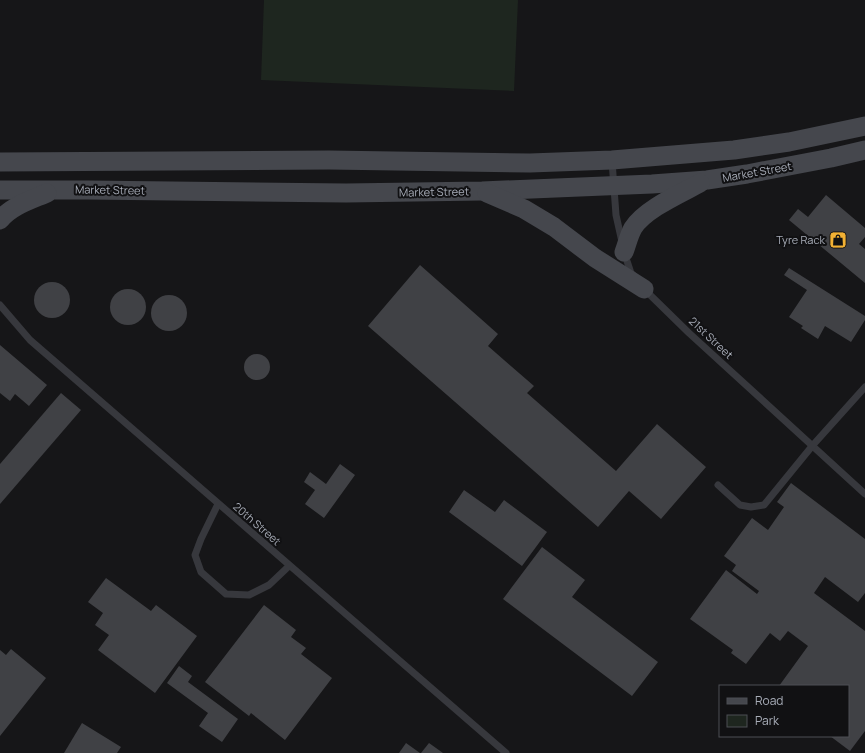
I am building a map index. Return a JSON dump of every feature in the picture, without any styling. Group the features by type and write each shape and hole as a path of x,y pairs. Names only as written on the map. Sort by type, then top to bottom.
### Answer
{"main road":[{"path":"0,162 329,160 530,163 612,160 734,150 789,142 865,126"},
{"name":"Market Street","path":"0,190 346,193 482,191 613,186 707,180 747,174 865,150"},
{"path":"624,252 634,228 648,213 661,204 707,180"},
{"path":"0,220 4,215 15,208 54,190"},
{"path":"482,191 524,209 554,227 595,258 644,289"}],"lane":[{"name":"21st Street","path":"612,160 616,215 624,252 631,272 644,289 689,333 865,494"},
{"name":"20th Street","path":"0,305 30,340 506,753"},
{"path":"718,485 740,505 751,507 764,504 813,445 865,387"},
{"path":"218,504 195,555 200,572 226,594 249,595 269,586 289,566"}],"green space":[{"path":"264,0 518,0 514,91 261,80"}],"building":[{"name":"Tyre Rack","path":"826,195 865,228 865,237 859,244 865,249 865,283 789,220 798,209 808,217"},
{"path":"420,265 498,334 488,346 534,386 527,393 616,471 657,424 706,467 661,519 629,491 598,527 368,326"},
{"path":"789,268 865,316 865,320 851,342 825,326 818,339 801,328 803,326 789,317 807,290 784,275"},
{"path":"55,282 65,287 69,293 69,307 65,313 59,317 49,318 39,313 35,307 34,297 39,287 45,283"},
{"path":"131,289 141,294 145,300 145,314 141,320 135,324 125,325 115,320 111,314 110,304 115,294 121,290"},
{"path":"172,295 182,300 186,306 186,320 182,326 176,330 166,331 156,326 152,320 151,310 156,300 162,296"},
{"path":"0,345 47,385 29,406 15,394 10,401 0,393"},
{"path":"257,354 266,358 270,367 266,376 257,380 248,376 244,367 248,358"},
{"path":"61,393 81,410 0,504 0,464"},
{"path":"340,464 355,475 324,518 305,504 315,490 304,482 310,472 326,484"},
{"path":"791,483 865,539 865,593 858,602 825,577 814,593 865,631 865,731 850,751 831,737 849,737 849,685 780,685 808,646 788,631 780,641 770,633 746,664 731,653 733,650 690,619 726,570 757,594 759,591 732,571 736,565 724,556 752,518 768,530 784,507 777,502"},
{"path":"464,490 495,512 504,500 547,532 522,566 449,512"},
{"path":"542,547 585,580 572,597 658,662 632,696 503,599"},
{"path":"106,578 151,611 156,605 197,636 155,693 98,650 109,635 95,625 103,613 88,602"},
{"path":"264,605 296,630 291,637 306,648 301,654 332,678 285,740 251,713 249,716 205,682"},
{"path":"11,649 46,678 0,736 0,650 6,655"},
{"path":"179,666 192,676 188,682 238,719 222,742 199,726 208,713 167,683"},
{"path":"82,723 121,747 117,753 64,753"},
{"path":"406,743 420,753 399,753"},
{"path":"429,743 443,753 421,753"}],"place":[{"name":"Tyre Rack","path":"838,240"}]}
